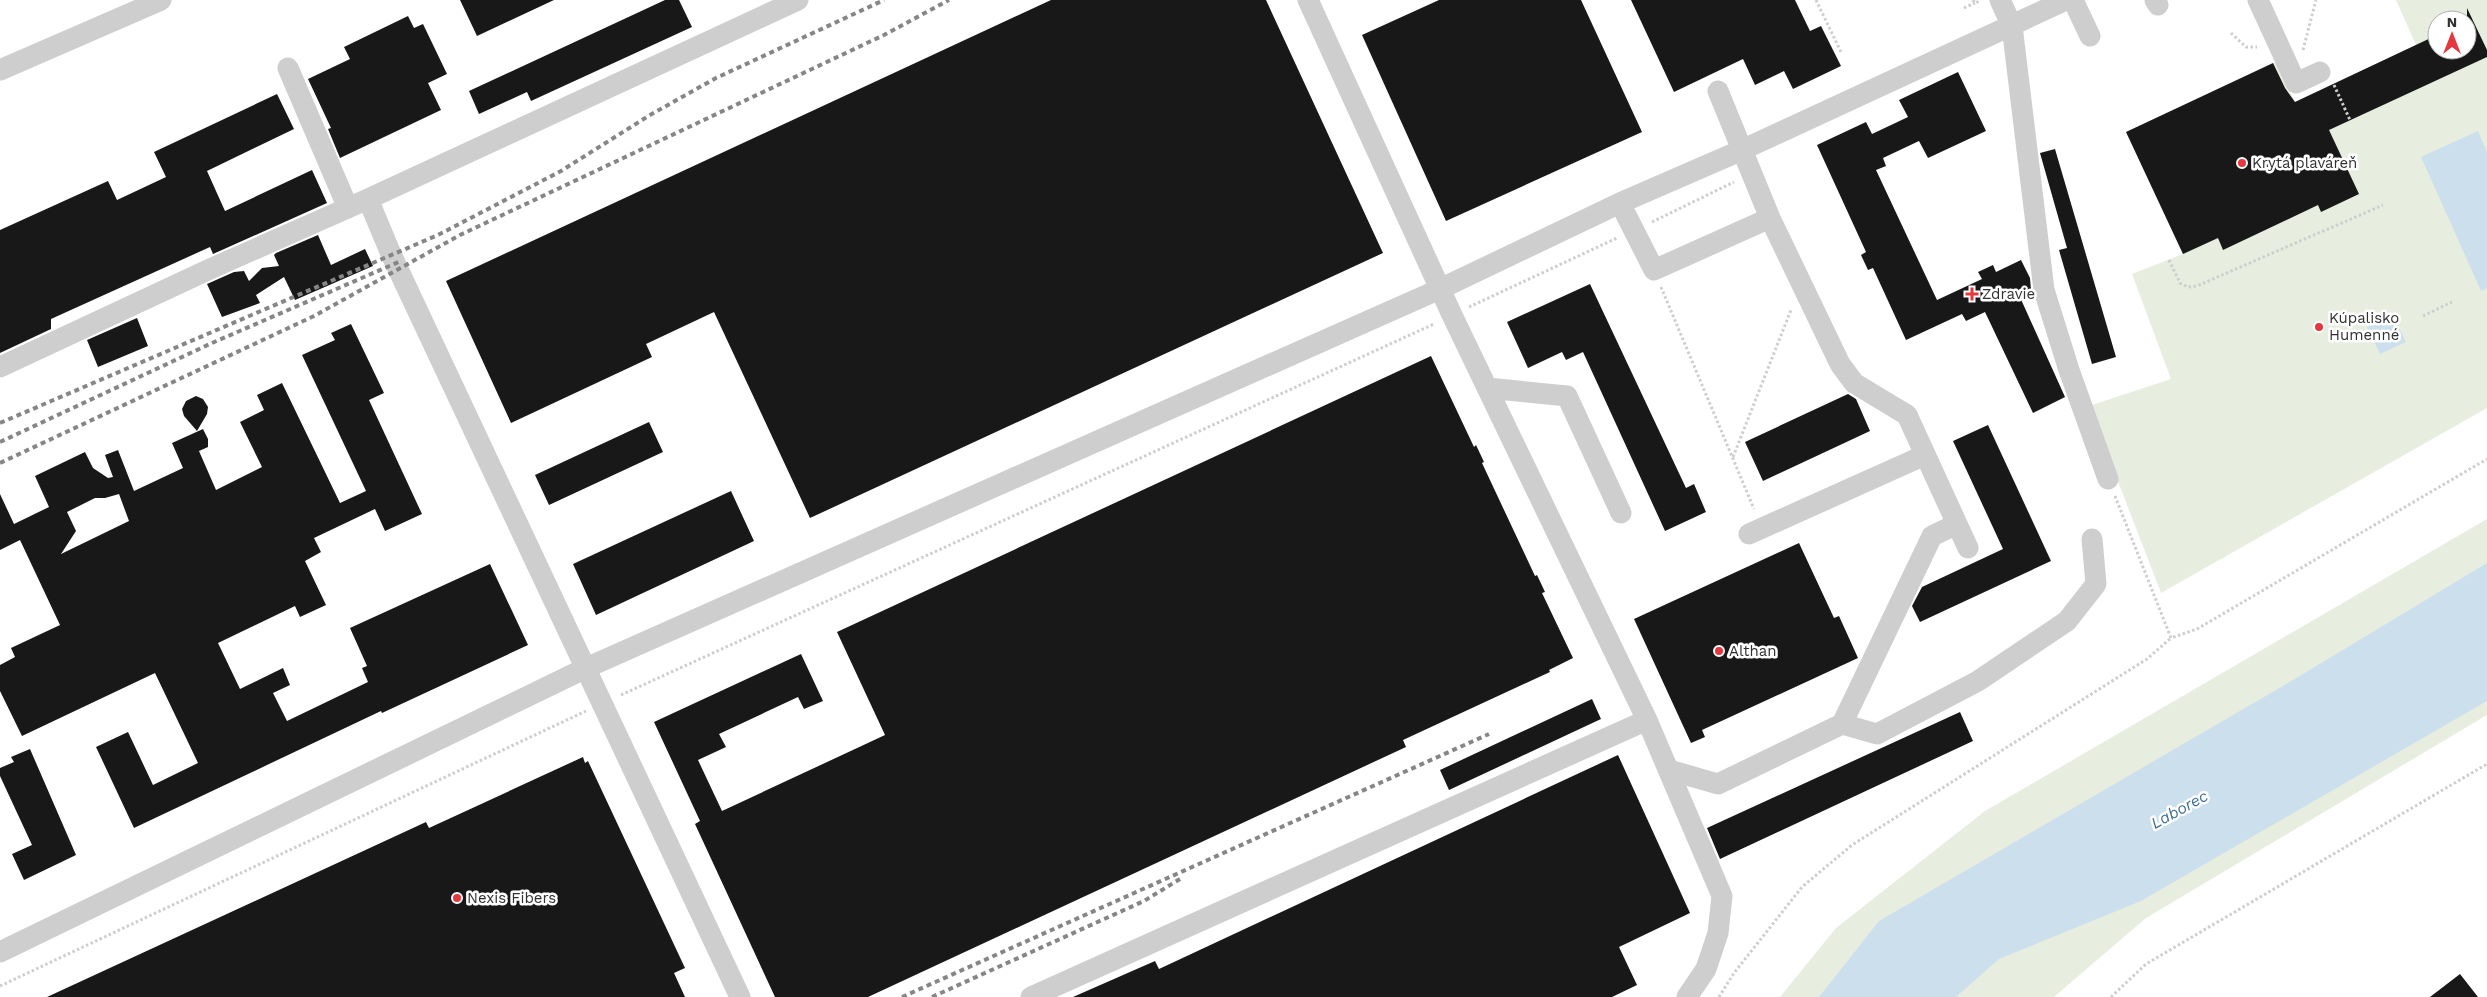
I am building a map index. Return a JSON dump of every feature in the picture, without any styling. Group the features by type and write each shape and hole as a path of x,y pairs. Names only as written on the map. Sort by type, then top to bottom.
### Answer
{"street":[{"path":"0,70 160,0"},
{"path":"0,366 210,269 368,199 798,0"},
{"path":"1308,0 1452,315 1647,720 1722,896 1718,933 1706,969 1687,997"},
{"path":"2000,0 2012,26 2044,290 2069,370 2108,480"},
{"path":"0,952 586,668 1440,289 1620,203 1742,150 2066,0"},
{"path":"2073,0 2090,36"},
{"path":"2258,0 2296,83 2327,78"},
{"path":"288,68 348,208"},
{"path":"1718,92 1770,218 1840,364 1854,383 1907,415 1968,548"},
{"path":"368,199 391,254 740,997"},
{"path":"1620,203 1654,270 1770,218"},
{"path":"1487,388 1567,396 1621,513"},
{"path":"1755,531 1925,455"},
{"path":"1669,770 1718,784 1842,724 1932,536 1957,524"},
{"path":"1842,724 1877,734 1978,681 2067,622 2096,584 2092,539"},
{"path":"1030,997 1647,720"}],"path":[{"path":"1816,0 1841,52"},
{"path":"1964,8 1974,2 1984,0"},
{"path":"2296,83 2316,0"},
{"path":"2231,33 2246,47 2279,47"},
{"path":"2327,78 2350,120"},
{"path":"0,986 602,703 1452,315 1634,231 1751,174"},
{"path":"2169,260 2180,283 2188,287 2197,286 2383,205"},
{"path":"1654,270 1733,458 1755,531"},
{"path":"1733,458 1802,283"},
{"path":"2423,316 2452,302"},
{"path":"1719,997 1734,973 1802,887 1852,845 2147,659 2171,638 2197,629 2487,459"},
{"path":"2108,480 2171,638"},
{"path":"2111,997 2146,964 2487,764"}],"shaded area":[{"name":"Kúpalisko Humenné","path":"2396,0 2487,0 2487,408 2161,593 2089,406 2171,379 2132,274 2183,254 2126,132 2276,62 2295,102 2416,45"},
{"path":"2487,519 2487,715 2146,918 2054,997 1780,997 1836,928 1985,811"}],"water":[{"path":"2478,131 2487,152 2487,288 2481,291 2421,157"},
{"path":"2393,315 2406,342 2380,354 2367,327"},
{"name":"Laborec","path":"2487,563 2487,701 2141,901 1999,959 1956,997 1819,997 1879,921 2293,680"}],"building":[{"path":"460,0 554,0 477,36"},
{"path":"665,0 679,0 692,27 531,101 527,92 479,114 469,91"},
{"path":"1051,0 1266,0 1383,253 810,518 714,312 646,344 652,357 511,423 446,281"},
{"path":"1439,0 1581,0 1642,132 1446,221 1362,35"},
{"path":"1631,0 1795,0 1810,31 1821,26 1841,66 1793,89 1784,71 1755,85 1743,59 1674,92"},
{"path":"408,16 414,28 423,24 447,74 428,83 441,110 340,158 328,129 331,128 308,79 350,59 344,47"},
{"name":"Krytá plaváreň","path":"2477,29 2487,50 2487,57 2329,130 2359,194 2321,212 2318,205 2223,250 2218,238 2183,254 2126,132 2273,63 2285,88 2295,102 2427,40 2427,60 2477,60"},
{"path":"1958,72 1986,131 1928,158 1919,141 1883,158 1886,166 1876,170 1937,300 1982,279 1978,272 1993,265 1996,272 2021,260 2030,278 2031,290 2019,295 2065,397 2033,413 1985,312 1966,321 1962,314 1906,340 1873,268 1868,270 1861,255 1866,252 1817,145 1866,122 1872,134 1908,117 1899,100"},
{"path":"277,94 294,129 207,171 225,211 312,170 327,203 213,254 210,247 51,319 51,329 0,353 0,230 108,181 117,200 166,177 154,152"},
{"path":"2055,149 2116,357 2092,364 2059,250 2067,248 2040,153"},
{"path":"318,235 331,265 365,249 373,266 295,300 284,277 256,295 260,303 222,317 207,284 234,272 244,271 249,281 262,268 279,266 274,255 276,253"},
{"path":"1590,284 1686,488 1694,484 1706,512 1665,531 1583,352 1566,360 1562,352 1528,368 1507,322"},
{"path":"137,318 148,346 98,367 87,340"},
{"path":"351,324 384,393 369,400 422,514 385,531 375,509 314,538 321,552 305,561 326,605 300,617 295,606 218,643 240,689 283,668 290,685 273,693 287,721 368,682 362,668 367,666 350,628 490,564 528,645 382,713 381,711 134,828 96,747 128,732 153,785 198,763 155,673 22,736 0,691 0,665 15,657 11,648 60,625 20,540 0,550 0,494 14,524 49,507 35,476 85,452 93,468 108,478 113,477 105,455 118,450 134,491 183,468 172,443 203,429 208,439 208,447 199,451 216,490 262,467 240,422 264,410 257,395 282,383 340,503 366,491 302,355 335,340 331,333","holes":["119,494 129,521 61,554 76,531 67,512 95,498 105,498"]},
{"path":"1431,356 1474,447 1476,445 1484,462 1482,463 1535,576 1537,575 1545,592 1542,593 1573,658 1549,670 1550,672 1403,740 1406,747 868,997 775,997 695,824 700,821 654,722 801,654 823,701 804,709 798,697 719,734 726,747 698,760 722,811 885,735 837,632"},
{"path":"1848,394 1856,399 1870,431 1763,481 1745,442"},
{"path":"196,396 203,399 208,407 207,414 197,431 184,416 182,409 186,401"},
{"path":"649,422 663,452 549,505 535,475"},
{"path":"1988,425 2051,561 1920,622 1912,606 1922,587 2003,549 1953,441"},
{"path":"731,491 754,541 596,615 573,564"},
{"name":"Althan","path":"1799,543 1834,618 1839,616 1858,658 1702,730 1705,737 1691,743 1634,619"},
{"path":"1592,699 1601,719 1449,790 1440,770"},
{"path":"1960,712 1973,741 1720,859 1707,828"},
{"path":"30,749 76,855 24,880 12,854 32,845 0,776 0,768 14,762 11,757"},
{"path":"1618,755 1690,913 1619,947 1637,985 1612,997 1073,997 1155,961 1159,969"},
{"name":"Nexis Fibers","path":"583,757 585,763 588,761 685,968 674,973 685,997 47,997 426,822 429,828"},
{"path":"2460,974 2478,997 2430,997"}],"railway":[{"path":"0,423 438,235 561,171 650,115 716,78 884,0"},
{"path":"0,463 314,316 460,235 884,35 949,0"},
{"path":"0,442 212,343 401,261"},
{"path":"902,997 1489,734"},
{"path":"932,997 1144,901 1180,879"}],"place":[{"name":"Krytá plaváreň","path":"2242,163"},
{"name":"Zdravie","path":"1972,294"},
{"name":"Kúpalisko Humenné","path":"2319,327"},
{"name":"Althan","path":"1719,651"},
{"name":"Nexis Fibers","path":"457,898"}]}
